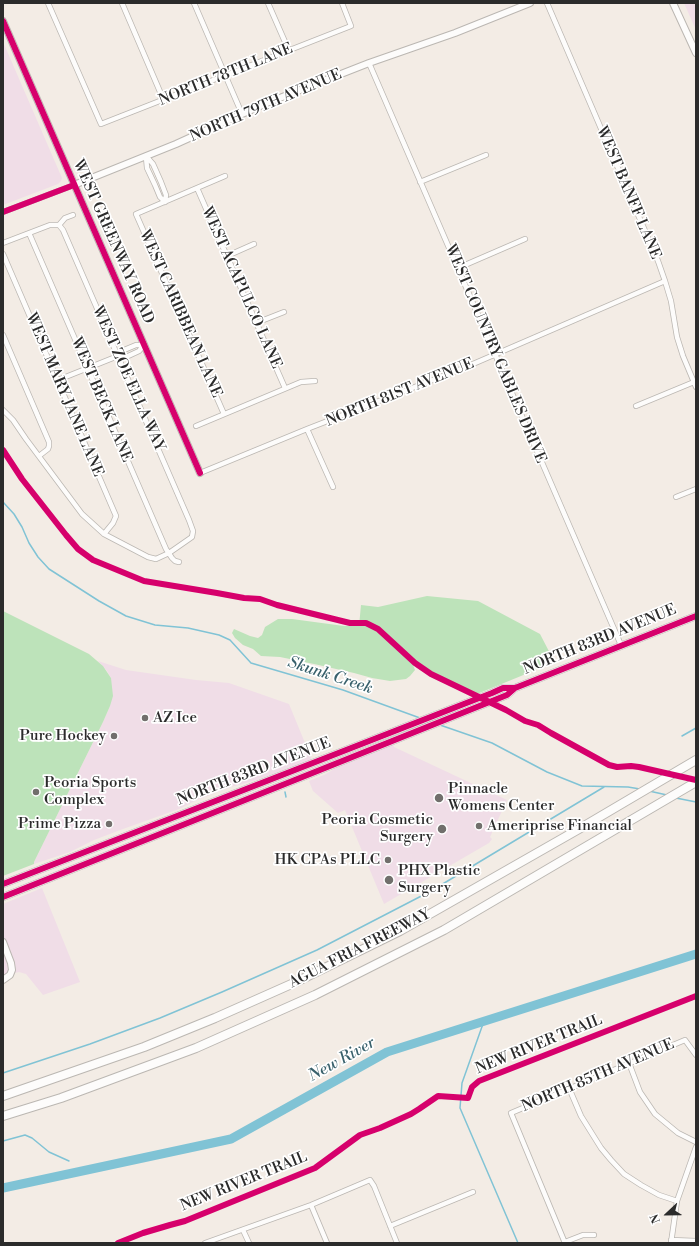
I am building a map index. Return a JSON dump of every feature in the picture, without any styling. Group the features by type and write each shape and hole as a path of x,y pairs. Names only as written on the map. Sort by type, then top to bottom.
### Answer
{"highway":[{"name":"AGUA FRIA FREEWAY","path":"3,1096 144,1047 208,1021 296,982 400,931 579,829 692,761"},
{"name":"AGUA FRIA FREEWAY","path":"3,1116 61,1098 196,1048 315,995 444,930 696,782"},
{"path":"3,1090 90,1066"}],"main road":[{"name":"NORTH 83RD AVENUE","path":"3,897 507,695 515,688 696,616"},
{"name":"NORTH 83RD AVENUE","path":"3,884 504,688 515,688"}],"street":[{"name":"NORTH 78TH LANE","path":"48,3 101,124 164,101 351,26 342,3"},
{"path":"122,3 164,101"},
{"path":"194,3 242,114"},
{"path":"268,3 289,51"},
{"name":"NORTH 79TH AVENUE","path":"3,212 176,144 242,114 369,63 455,33 530,3"},
{"name":"WEST BANFF LANE","path":"547,3 666,281 677,338 695,384"},
{"path":"673,3 696,53"},
{"name":"WEST GREENWAY ROAD","path":"3,21 200,473"},
{"name":"WEST COUNTRY GABLES DRIVE","path":"369,63 621,645"},
{"path":"420,182 486,155"},
{"path":"146,156 147,168 160,197 165,202 225,176"},
{"name":"WEST ACAPULCO LANE","path":"197,188 285,388"},
{"name":"WEST CARIBBEAN LANE","path":"165,202 136,214 224,414"},
{"path":"3,243 50,225 59,225 65,218 73,215"},
{"name":"WEST ZOE ELLA WAY","path":"59,225 63,230 191,524 193,534 190,539 169,553"},
{"name":"WEST BECK LANE","path":"29,233 169,553 175,561 179,562"},
{"path":"458,268 525,239"},
{"path":"227,256 254,244"},
{"name":"WEST MARY JANE LANE","path":"3,254 116,516 113,523 104,534"},
{"name":"NORTH 81ST AVENUE","path":"200,473 307,429 496,355 666,281"},
{"path":"256,323 284,312"},
{"path":"3,335 49,442 50,446 48,449 39,456"},
{"path":"58,380 118,356 124,350 136,345 144,345"},
{"path":"196,426 285,388 301,382 315,381"},
{"path":"636,406 695,384"},
{"path":"3,410 13,420 82,514 104,534 153,559 160,558 169,553"},
{"path":"307,429 333,486"},
{"path":"676,497 696,489"},
{"path":"3,942 11,963 12,972 3,980"},
{"name":"NORTH 85TH AVENUE","path":"565,1243 511,1112 685,1040 696,1055"},
{"path":"629,1063 640,1092 655,1114 678,1134 696,1142"},
{"path":"569,1088 581,1116 601,1148 624,1174 659,1195 676,1200"},
{"path":"696,1147 676,1200 671,1242 696,1241"},
{"path":"205,1243 310,1205 370,1180 374,1186 397,1243"},
{"path":"390,1226 473,1192"},
{"path":"310,1205 327,1243"},
{"path":"243,1230 249,1243"},
{"path":"565,1243 583,1235 594,1235"}],"shaded area":[{"path":"684,3 696,3 696,30"},
{"path":"3,44 62,178 58,184 3,205"},
{"path":"98,661 126,670 229,683 289,704 312,760 257,780 231,787 197,800 179,809 94,840 70,852 34,864 110,706 111,678"},
{"path":"393,744 394,747 507,800 490,837 492,839 489,843 384,904 345,810 338,813 313,791 309,781 324,775 339,766"},
{"path":"42,888 80,982 43,995 26,974 19,972 3,976 3,904"}],"green space":[{"path":"427,596 478,601 540,634 554,661 472,696 431,677 413,665 415,670 406,679 390,681 372,678 280,657 261,656 253,649 243,645 232,633 234,629 258,638 262,635 265,627 278,619 292,619 344,626 359,626 361,605 378,607"},
{"name":"Peoria Sports Complex","path":"3,611 89,654 103,666 111,678 113,696 103,722 34,864 3,876"}],"waterway":[{"name":"Skunk Creek","path":"3,502 14,514 29,543 38,557 49,569 99,601 126,616 155,625 188,628 219,635 230,640 251,663 343,690 420,718"},
{"name":"Skunk Creek","path":"440,725 492,743 547,772 582,786 628,787 640,789"},
{"path":"682,736 696,728"},
{"path":"3,1073 90,1044 160,1018 317,950 431,891 604,787"},
{"name":"Skunk Creek","path":"649,791 667,795"},
{"path":"285,792 286,797"},
{"name":"Skunk Creek","path":"676,798 696,802"},
{"name":"New River","path":"3,1188 231,1139 387,1052 696,954"},
{"path":"484,1021 462,1083 460,1108 518,1243"},
{"path":"3,1141 25,1135 32,1138 49,1152 69,1161"}],"cycle path":[{"path":"3,21 200,473"},
{"path":"3,212 74,185"},
{"path":"3,450 22,479 66,535 78,549 93,560 144,581 244,598 260,599 277,605 350,623 366,623 378,629 415,663 431,674 506,710 525,721 538,725 609,765 617,767 639,767 696,780"},
{"path":"3,884 503,688 515,688 696,616"},
{"path":"3,897 507,695 515,688"},
{"name":"NEW RIVER TRAIL","path":"118,1243 143,1233 185,1221 315,1168 360,1135 411,1114 438,1096 468,1098 472,1087 479,1081 696,996"}],"place":[{"name":"AZ Ice","path":"145,718"},
{"name":"Pure Hockey","path":"114,736"},
{"name":"Peoria Sports Complex","path":"36,792"},
{"name":"Pinnacle Womens Center","path":"439,798"},
{"name":"Prime Pizza","path":"109,824"},
{"name":"Ameriprise Financial","path":"479,826"},
{"name":"Peoria Cosmetic Surgery","path":"442,829"},
{"name":"HK CPAs PLLC","path":"388,860"},
{"name":"PHX Plastic Surgery","path":"389,880"}]}
